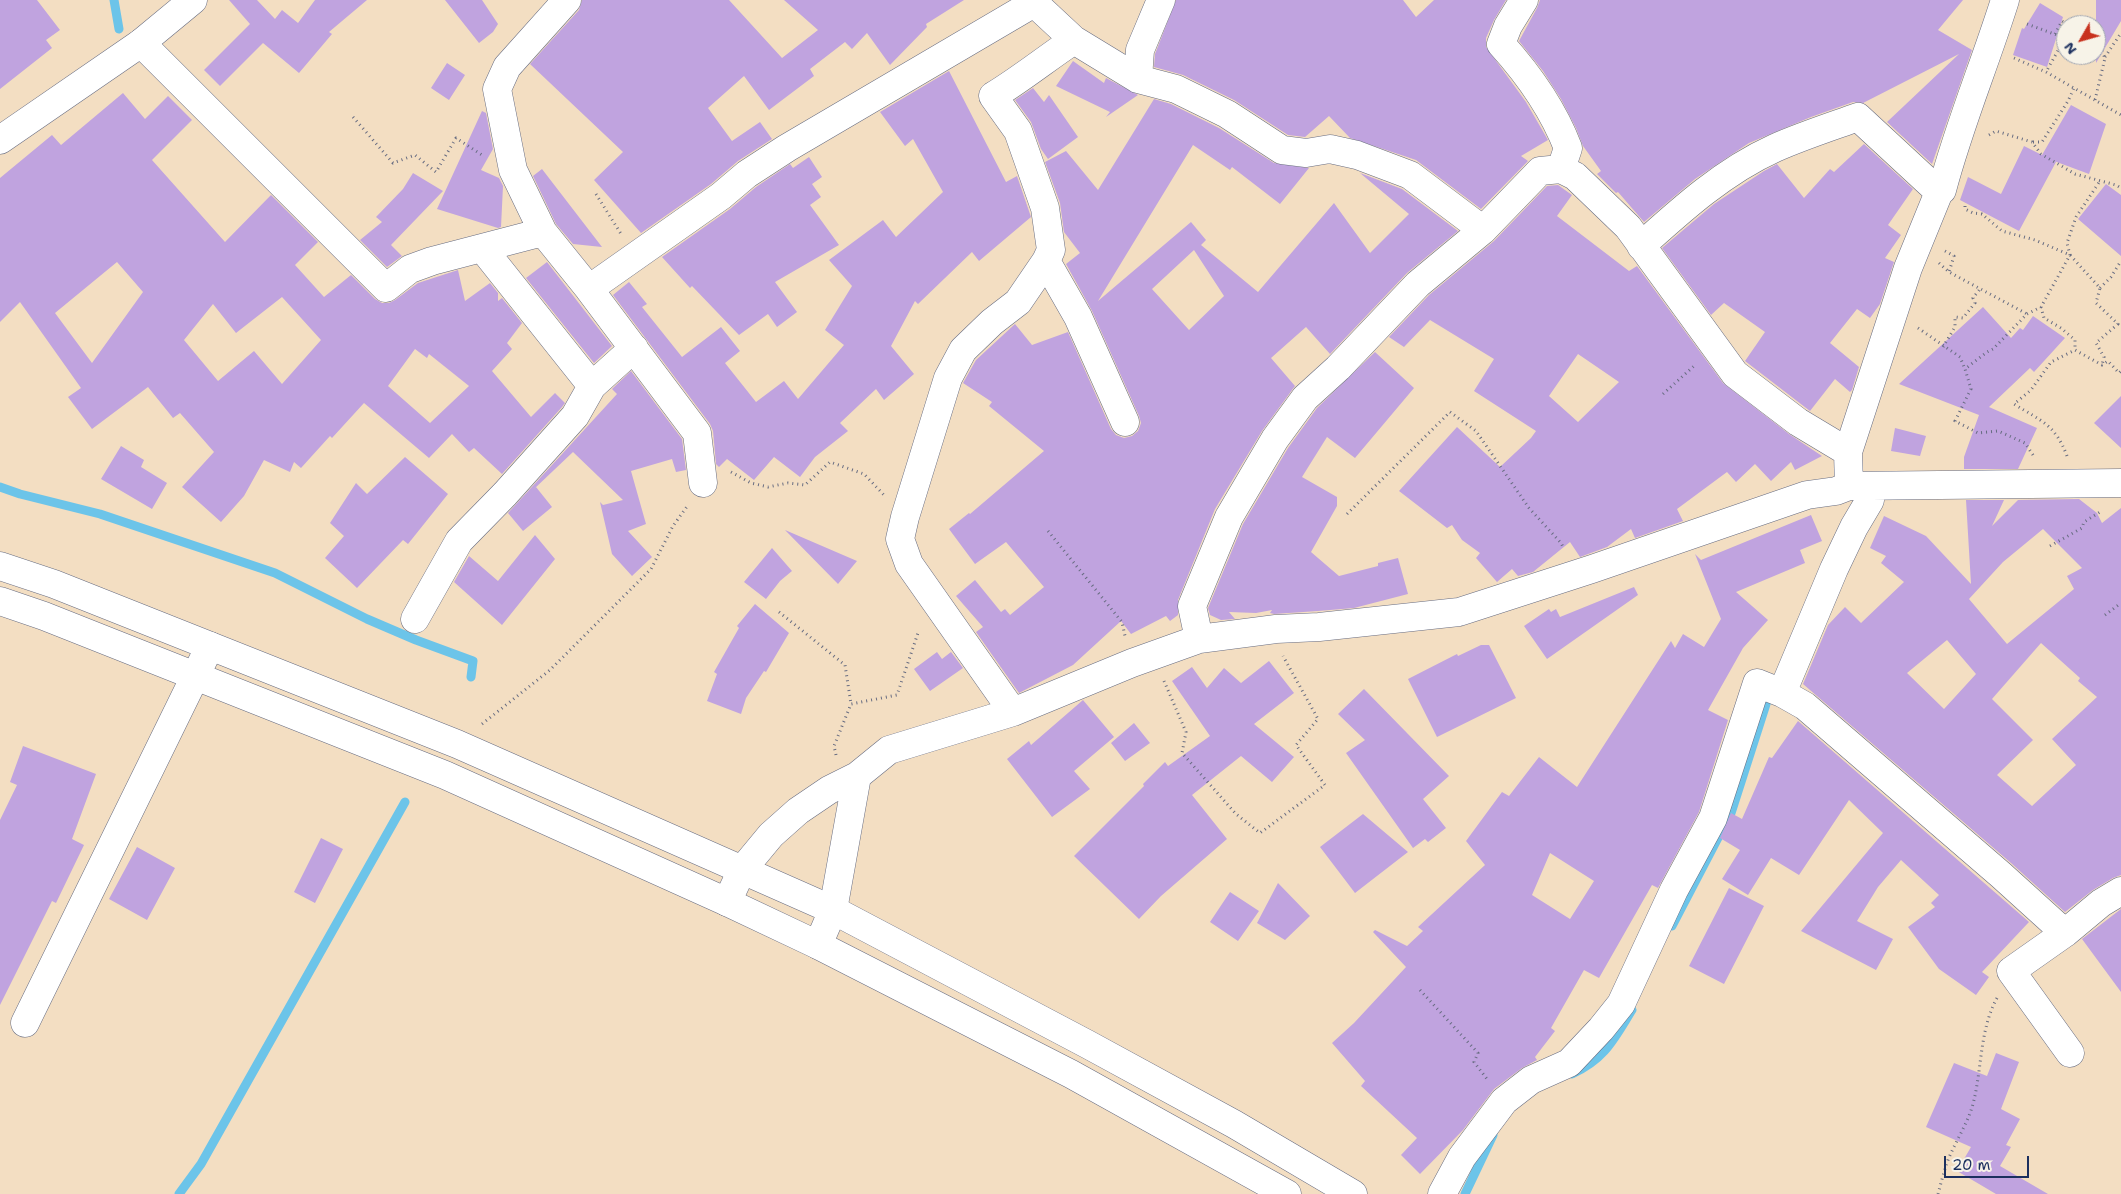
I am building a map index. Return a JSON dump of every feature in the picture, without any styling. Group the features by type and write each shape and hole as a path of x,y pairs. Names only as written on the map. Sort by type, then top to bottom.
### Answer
{"street":[{"path":"0,140 141,43 193,0"},
{"path":"567,0 507,68 497,90 513,170 543,232 589,289 697,433 703,483"},
{"path":"1138,79 1140,50 1161,0"},
{"path":"1524,0 1508,26 1501,44 1534,83 1560,126 1568,148 1561,169"},
{"path":"1774,690 1854,527 1870,500 1860,487 1848,452 1918,242 1941,191 1990,50 2005,0"},
{"path":"589,289 787,148 1034,1 1074,40 1138,79 1176,89 1227,114 1282,150 1306,153 1330,149 1357,155 1410,176 1483,230"},
{"path":"1013,712 909,564 900,539 948,378 963,350 992,322 1018,302 1046,261 1051,250 1046,208 1018,131 994,96 1021,79 1037,65 1074,40"},
{"path":"141,43 386,288 410,269 432,261 543,232"},
{"path":"1641,246 1694,199 1733,172 1774,149 1858,117 1941,191"},
{"path":"1198,639 1192,606 1229,517 1275,438 1305,398 1338,368 1418,284 1483,230 1540,171 1561,169 1575,176 1628,227 1735,374 1798,422 1848,452"},
{"path":"483,249 592,386"},
{"path":"1046,261 1078,317 1125,422"},
{"path":"415,619 459,541 505,494 575,416 592,386 634,348"},
{"path":"727,902 742,870 771,835 798,810 851,779 889,750 1013,712 1142,659 1198,639 1276,629 1319,627 1459,612 1807,496 1860,487 2113,483"},
{"path":"0,566 54,584 457,744 833,910 1234,1124 1353,1194"},
{"path":"0,602 44,616 445,775 727,902 818,945 1071,1074 1287,1194"},
{"path":"25,1023 210,646"},
{"path":"1442,1194 1462,1157 1504,1101 1532,1080 1569,1063 1601,1029 1621,1004 1674,890 1713,818 1757,683 1805,706 2002,874 2065,932"},
{"path":"818,945 833,910 851,779"},
{"path":"2070,1053 2011,971 2065,932 2101,902 2121,891"}],"path":[{"path":"2024,22 2065,38 2046,72"},
{"path":"2106,56 2121,34"},
{"path":"2006,54 2046,72 2121,115"},
{"path":"2095,100 2103,65"},
{"path":"1988,135 1996,130 2032,142 2042,142 2074,88"},
{"path":"353,117 394,163 415,155 436,172 456,138 492,163 509,147"},
{"path":"2032,142 2041,154 2075,174 2121,188"},
{"path":"2100,181 2076,217 2067,243 2070,254 2100,288"},
{"path":"1941,191 1966,206 1962,215"},
{"path":"596,194 634,256"},
{"path":"1965,209 1973,213 1982,214 2002,231 2036,240 2070,254"},
{"path":"1918,242 1949,272 2027,314"},
{"path":"1948,243 1944,251 1954,256 1949,272"},
{"path":"1965,369 1993,349 2027,314 2041,308 2070,254"},
{"path":"2102,365 2104,357 2096,343 2118,324 2096,303 2100,288 2111,277 2121,261"},
{"path":"1943,347 1955,328 1955,317 1963,318 1975,303 1973,298 1980,289"},
{"path":"2041,308 2044,318 2061,328 2075,340 2075,350"},
{"path":"1892,318 1919,329 1960,358 1970,389 1955,421 1978,434 1998,432 2025,443 2032,455 2039,455"},
{"path":"1663,394 1715,347"},
{"path":"2075,350 2102,365"},
{"path":"2068,456 2062,441 2052,428 2014,404 2031,390 2051,362 2075,350"},
{"path":"2102,365 2108,361 2119,373 2121,371"},
{"path":"1347,514 1450,412 1476,432 1529,508 1561,543 1576,574"},
{"path":"2061,456 2076,457"},
{"path":"457,744 550,670 651,569 673,526 703,483 726,469 751,483 768,487 788,483 805,485 830,462 864,474 905,517"},
{"path":"2050,546 2082,528 2084,522 2100,513 2097,502 2108,495 2113,483"},
{"path":"1048,531 1122,622 1186,732 1182,753 1236,814 1260,833 1325,785 1296,745 1318,719 1284,660 1276,629"},
{"path":"2106,615 2121,603"},
{"path":"779,612 845,665 851,704 834,746 851,779"},
{"path":"851,704 897,695 920,631 914,622"},
{"path":"1938,1194 1948,1161 1965,1127 1974,1100 1980,1059 1991,1008 2011,971"},
{"path":"1420,990 1478,1053 1474,1062 1504,1101"}],"building":[{"path":"0,0 37,0 60,30 46,40 52,48 0,89"},
{"path":"229,0 257,0 275,19 282,10 298,23 315,0 367,0 329,32 332,34 299,73 263,43 220,86 204,70 250,24"},
{"path":"445,0 482,0 498,24 493,32 479,43"},
{"path":"582,0 729,0 782,58 818,30 784,0 964,0 926,24 927,27 890,65 867,33 852,49 845,42 810,69 814,76 769,110 744,76 708,108 732,141 760,122 772,139 738,161 711,184 641,233 594,180 623,152 530,64 579,10"},
{"path":"1176,0 1403,0 1416,17 1434,0 1506,0 1486,38 1486,47 1526,102 1548,140 1521,156 1528,161 1481,209 1416,160 1350,138 1329,116 1305,137 1288,135 1234,100 1183,75 1154,67 1155,54"},
{"path":"1540,0 1963,0 1938,30 1972,50 1932,164 1887,122 1959,54 1863,103 1853,102 1749,143 1695,179 1644,222 1618,192 1616,193 1597,174 1601,171 1583,146 1561,99 1543,71 1519,41"},
{"path":"2096,0 2121,0 2121,21 2106,46 2106,15 2096,15"},
{"path":"2040,3 2060,15 2056,15 2056,39 2047,67 2013,55 2022,28 2024,29"},
{"path":"1073,61 1104,83 1106,78 1138,95 1106,117 1110,112 1056,86"},
{"path":"447,63 465,75 449,100 431,88"},
{"path":"949,71 1006,182 1017,176 1031,217 979,261 972,252 918,304 915,301 891,346 914,374 884,400 876,389 840,423 848,431 815,457 800,477 774,457 754,480 727,459 719,467 716,464 713,431 710,424 613,295 629,282 647,304 642,307 682,357 721,327 740,351 725,363 756,402 784,381 798,399 844,345 825,330 852,286 829,260 883,220 896,237 943,192 913,139 905,146 880,112"},
{"path":"1033,88 1044,102 1049,95 1078,137 1048,159 1041,149 1031,122 1015,100"},
{"path":"123,93 145,119 168,96 192,120 152,160 225,242 271,195 318,242 295,265 324,297 351,275 375,299 382,303 389,303 395,300 418,283 458,270 465,301 490,283 498,293 498,301 502,298 522,323 507,343 512,349 492,371 531,417 555,393 565,403 502,474 474,448 469,452 452,434 429,458 364,403 301,468 294,462 290,472 264,460 244,496 221,522 182,487 214,452 180,413 173,418 148,387 92,429 68,397 81,388 20,302 0,322 0,178 52,135 61,145","holes":["117,262 143,292 92,363 55,313","282,297 321,340 282,384 254,351 218,381 184,340 213,304 236,333","415,349 427,358 429,354 469,386 430,423 388,386"]},
{"path":"1154,99 1171,104 1219,128 1274,163 1309,168 1280,204 1232,167 1230,170 1193,145 1098,301 1191,222 1206,240 1201,245 1258,292 1334,203 1370,253 1409,214 1360,173 1402,189 1458,231 1407,273 1330,354 1306,327 1271,358 1295,386 1262,431 1215,509 1178,600 1178,615 1170,621 1166,616 1131,634 1121,621 1073,665 1019,693 976,632 983,627 956,596 975,580 1001,612 1005,609 1010,615 1044,587 1006,542 975,564 949,529 970,514 1044,451 989,406 992,402 963,383 976,360 1015,324 1032,345 1068,332 1111,429 1116,435 1124,438 1132,436 1138,431 1141,423 1139,416 1092,311 1066,264 1080,253 1064,232 1060,203 1045,162 1066,151 1098,190","holes":["1194,250 1224,296 1189,330 1152,289"]},
{"path":"2071,105 2106,124 2089,174 2054,161 2056,162 2019,231 1960,200 1968,177 2001,194 2024,146 2042,155"},
{"path":"482,111 486,113 493,149 481,170 499,178 503,186 501,227 498,228 437,209"},
{"path":"1864,144 1913,189 1888,225 1901,235 1885,258 1894,262 1880,304 1870,318 1857,309 1830,343 1859,367 1852,390 1850,392 1835,379 1810,411 1745,361 1765,332 1724,303 1711,315 1662,248 1714,204 1777,164 1804,198 1830,169 1834,172"},
{"path":"809,157 822,177 812,184 821,197 810,205 839,245 775,282 797,312 777,327 768,314 739,335 692,286 690,288 662,257 730,209 756,187 790,164 793,168"},
{"path":"542,169 602,247 573,244 556,224 533,176"},
{"path":"413,173 443,191 391,245 402,256 387,267 360,240 382,222 376,217 403,189"},
{"path":"2106,184 2121,195 2121,256 2078,219"},
{"path":"1558,185 1572,195 1557,216 1629,271 1637,266 1723,383 1789,434 1822,456 1795,470 1791,462 1771,481 1755,464 1736,482 1727,472 1677,509 1683,521 1635,538 1631,529 1607,547 1580,557 1570,542 1533,572 1518,576 1512,569 1497,582 1476,558 1480,553 1462,540 1452,525 1447,528 1399,491 1457,427 1500,467 1536,431 1474,391 1494,359 1430,320 1404,347 1389,337 1429,295 1494,241 1547,186","holes":["1578,354 1619,382 1578,422 1549,396"]},
{"path":"547,262 612,346 594,363 526,278"},
{"path":"1983,307 2011,338 2020,328 2023,330 2033,316 2065,338 2034,372 2030,368 1989,407 2037,428 2018,469 1964,469 1964,457 1979,415 1899,384"},
{"path":"1375,352 1414,388 1355,458 1327,437 1302,477 1337,497 1337,506 1311,552 1339,576 1378,566 1378,563 1398,558 1408,594 1354,608 1274,614 1270,613 1272,610 1256,613 1229,612 1235,619 1221,620 1210,615 1208,608 1243,524 1288,448 1317,408"},
{"path":"631,371 682,439 686,470 676,472 672,459 631,471 646,524 628,531 652,557 632,576 612,554 600,502 603,505 623,500 573,452 536,487 552,507 523,531 508,513 617,394 612,389"},
{"path":"2121,396 2121,448 2094,423"},
{"path":"1895,428 1926,436 1920,456 1891,451"},
{"path":"121,446 144,460 141,467 167,483 152,509 101,479"},
{"path":"405,457 448,494 408,544 403,540 357,588 325,558 344,536 330,523 356,483 367,494"},
{"path":"2079,499 2097,513 2102,523 2121,508 2121,875 2093,890 2065,912 2011,863 1803,684 1828,625 1845,607 1861,623 1904,582 1881,563 1886,556 1870,548 1884,516 1926,536 1971,584 1966,500 2004,500 1992,526 2018,500","holes":["2043,529 2082,568 2067,576 2074,589 2007,644 1969,599 2003,562","1947,640 1976,674 1944,709 1907,673","2041,643 2080,678 2078,681 2097,697 2052,739 2076,765 2032,806 1997,775 2033,740 1992,699"]},
{"path":"1811,515 1822,541 1800,550 1805,563 1736,592 1768,620 1743,648 1708,710 1728,720 1699,812 1658,888 1652,885 1599,978 1584,970 1551,1028 1555,1031 1535,1057 1537,1060 1522,1068 1494,1089 1463,1130 1420,1174 1401,1155 1417,1138 1361,1086 1365,1081 1332,1043 1354,1023 1406,967 1373,932 1375,930 1407,946 1423,931 1418,927 1485,865 1466,841 1502,792 1509,796 1539,757 1577,787 1671,641 1675,648 1683,634 1704,647 1721,619 1695,554 1701,560","holes":["1550,853 1594,881 1570,919 1532,895"]},
{"path":"785,530 857,561 838,584"},
{"path":"535,535 555,559 502,625 454,582 469,556 498,581"},
{"path":"772,548 792,571 780,581 766,599 744,582"},
{"path":"1634,587 1638,595 1547,659 1524,626 1549,609 1551,612 1556,609 1560,617"},
{"path":"755,604 789,633 766,672 764,671 746,698 741,714 707,701 717,674 714,672 739,628 737,626"},
{"path":"1481,645 1489,645 1516,698 1437,737 1408,679 1457,654 1458,656"},
{"path":"937,652 942,659 951,652 963,668 930,691 914,669"},
{"path":"1269,661 1294,693 1254,724 1294,757 1272,782 1241,756 1192,795 1227,839 1161,896 1139,919 1074,856 1144,786 1143,784 1165,762 1168,766 1210,736 1172,681 1192,667 1207,688 1224,668 1241,683"},
{"path":"1364,689 1449,776 1423,799 1446,828 1428,842 1425,839 1413,848 1346,753 1365,740 1338,714"},
{"path":"1083,700 1114,737 1074,771 1090,789 1052,817 1007,759 1029,741 1031,745"},
{"path":"1798,721 2029,922 1982,972 1989,977 1976,995 1939,969 1908,927 1935,907 1931,903 1939,895 1901,860 1878,887 1857,921 1893,939 1876,970 1801,931 1883,833 1849,800 1799,875 1771,858 1748,895 1722,879 1740,850 1720,838 1731,813 1742,819 1769,757 1772,758"},
{"path":"1134,723 1150,743 1125,761 1111,743"},
{"path":"23,746 96,774 72,839 84,845 56,903 52,901 0,1005 0,820 17,785 10,782"},
{"path":"1363,814 1408,852 1355,893 1320,847"},
{"path":"321,838 343,849 315,903 294,892"},
{"path":"137,847 175,868 147,920 109,899"},
{"path":"1278,883 1310,916 1285,940 1257,923"},
{"path":"1729,888 1764,906 1724,984 1689,966"},
{"path":"1230,892 1259,911 1238,941 1210,922"},
{"path":"2121,909 2121,992 2082,939"},
{"path":"1996,1053 2019,1062 2001,1109 2020,1119 2006,1145 2011,1147 2000,1166 2048,1194 1996,1194 1957,1171 1971,1147 1926,1127 1954,1063 1987,1076"}],"waterway":[{"path":"114,0 119,29"},
{"path":"0,487 20,494 100,514 275,573 367,619 473,661 471,677"},
{"path":"1672,926 1731,813 1771,691"},
{"path":"179,1194 201,1164 405,802"},
{"path":"1572,1074 1601,1055 1614,1039 1632,1010"},
{"path":"1465,1194 1493,1135"}]}
